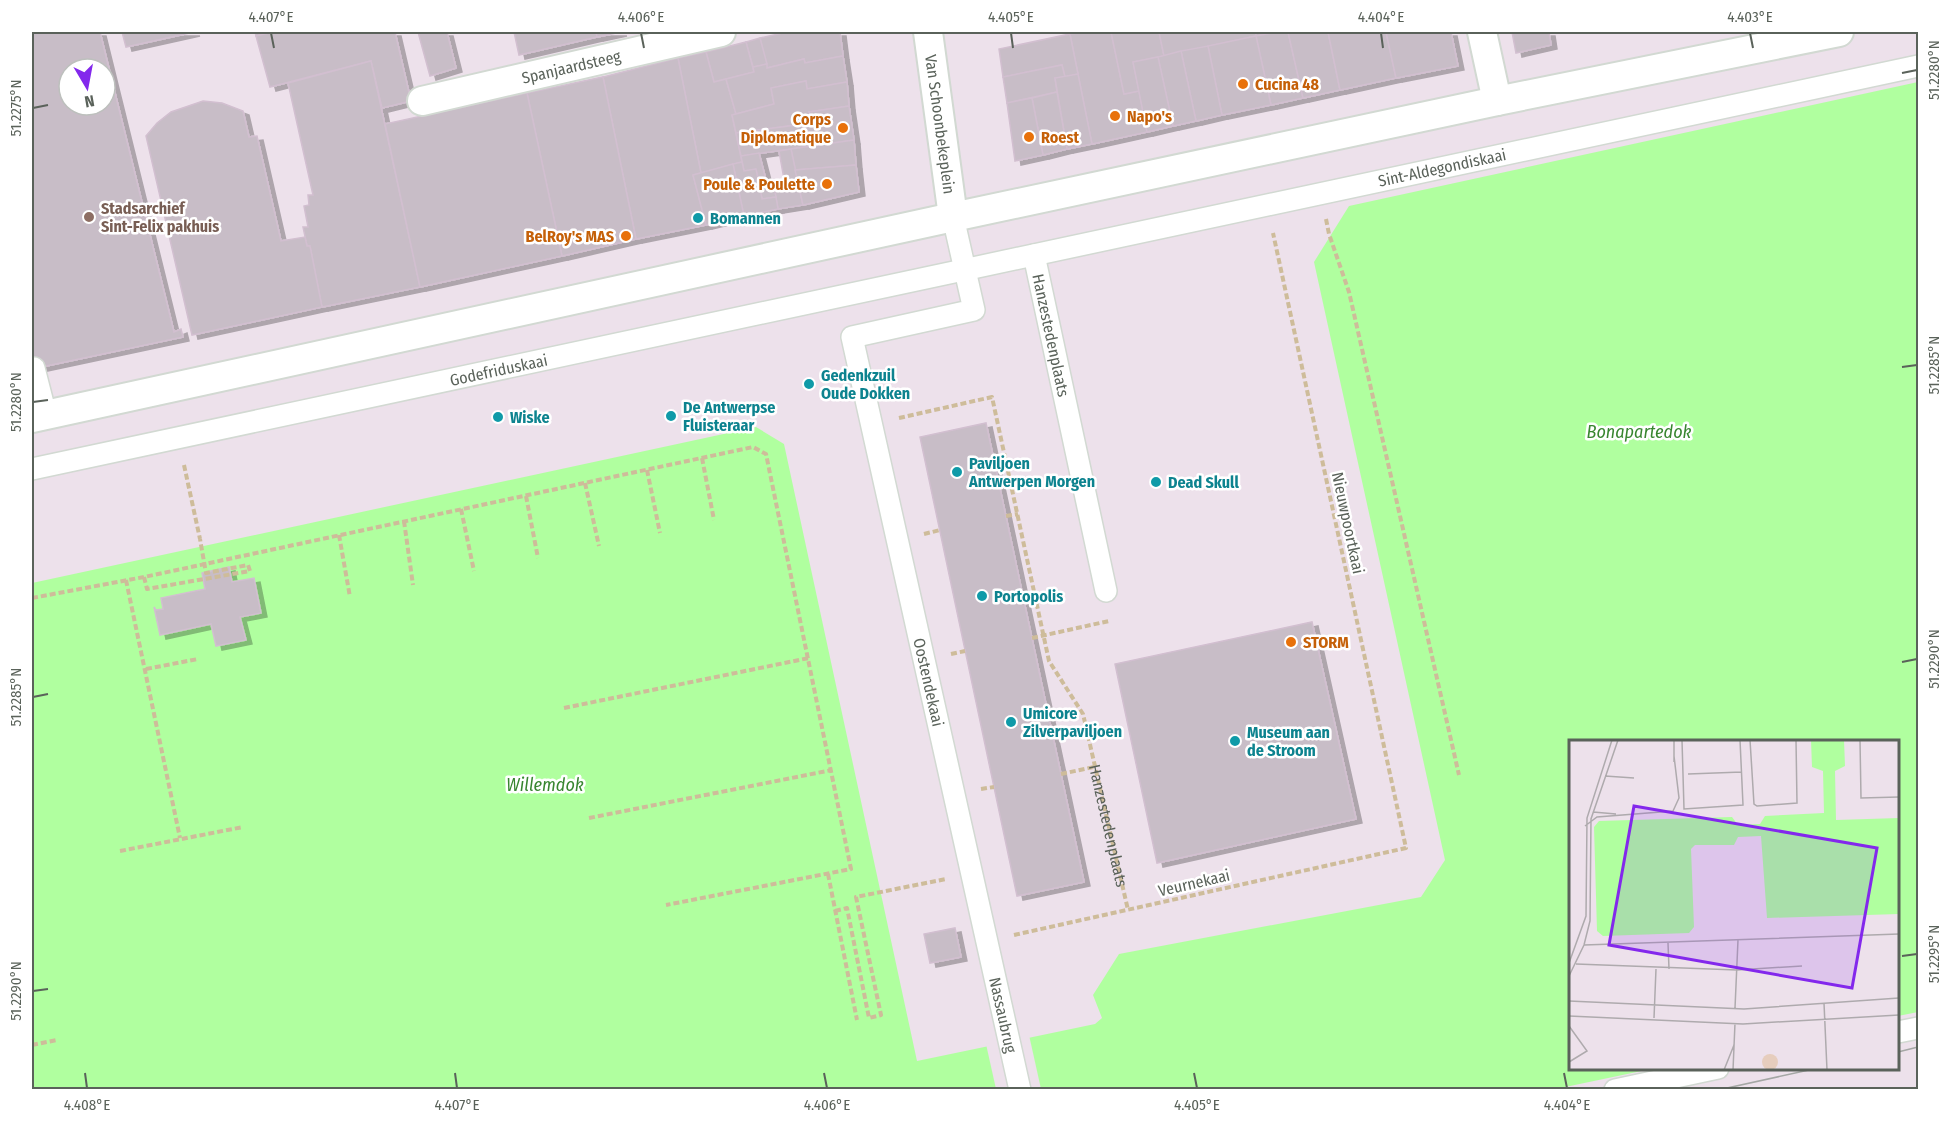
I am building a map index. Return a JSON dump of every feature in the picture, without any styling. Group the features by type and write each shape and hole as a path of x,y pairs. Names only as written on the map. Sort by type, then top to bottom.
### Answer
{"street":[{"name":"Spanjaardsteeg","path":"422,101 721,32"},
{"name":"Van Schoonbekeplein","path":"928,32 953,217"},
{"path":"1482,32 1497,101"},
{"path":"34,368 39,416 953,217 1497,101 1839,32"},
{"name":"Sint-Aldegondiskaai","path":"964,270 1918,66"},
{"path":"871,424 852,337 974,310 953,217"},
{"name":"Hanzestedenplaats","path":"1034,255 1106,591"},
{"name":"Godefriduskaai","path":"32,469 964,270"},
{"name":"Oostendekaai","path":"871,424 987,941"},
{"name":"Nassaubrug","path":"987,941 1020,1089"},
{"path":"1899,1032 1918,1028"},
{"path":"1615,1089 1708,1070"}],"path":[{"name":"Nieuwpoortkaai","path":"1266,204 1406,848"},
{"path":"1329,234 1349,292 1459,775"},
{"name":"Hanzestedenplaats","path":"871,424 992,397 1049,661 1083,714 1128,910"},
{"path":"144,577 147,590 250,572 248,565 206,573 179,438"},
{"path":"32,598 144,577 753,447 766,454 851,869 666,905"},
{"path":"702,458 714,520"},
{"path":"647,470 660,533"},
{"path":"585,483 599,546"},
{"path":"526,496 538,558"},
{"path":"461,509 474,571"},
{"path":"1006,516 1018,514"},
{"path":"404,521 413,585"},
{"path":"339,535 350,597"},
{"path":"126,580 180,837"},
{"path":"1032,638 1112,621"},
{"path":"564,708 809,658"},
{"path":"145,669 198,659"},
{"path":"1061,774 1094,767"},
{"path":"589,818 832,770"},
{"path":"120,851 243,827"},
{"name":"Veurnekaai","path":"987,941 1406,848"},
{"path":"828,874 856,1020"},
{"path":"835,910 847,908 869,1018 881,1015 856,897 972,874"},
{"path":"32,1045 57,1040"}],"water":[{"path":"1918,82 1918,1012 1899,1016 1899,740 1569,740 1569,1070 1646,1070 1551,1090 32,1089 32,583 756,427 784,444 917,1061 1095,1024 1102,1018 1093,995 1119,954 1421,897 1445,860 1314,262 1349,206"}],"pier":[{"path":"1029,1035 1041,1089 996,1089 986,1044"}],"building":[{"name":"Stadsarchief Sint-Felix pakhuis","path":"32,32 100,32 106,57 57,57 57,117 117,117 117,101 174,332 181,329 183,337 32,369"},
{"path":"122,32 194,32 126,47"},
{"path":"255,32 273,32 256,36"},
{"path":"273,32 395,32 411,101 382,108 371,61 270,87 256,36"},
{"path":"418,32 447,32 456,68 430,76"},
{"path":"514,32 596,32 597,37 519,55"},
{"path":"596,32 621,32 597,37"},
{"path":"787,32 840,32 843,56 805,63 804,59 767,68 760,38"},
{"path":"1111,32 1124,94 1139,91 1147,132 1092,144 1070,34"},
{"path":"1111,32 1159,32 1164,56 1133,62 1139,91 1124,94"},
{"path":"1159,32 1256,32 1256,36 1164,56"},
{"path":"1256,32 1277,32 1256,36"},
{"path":"1288,32 1303,98 1271,105 1256,36"},
{"path":"1288,32 1328,32 1340,90 1303,98"},
{"path":"1328,32 1386,32 1396,78 1340,90"},
{"path":"1386,32 1451,32 1458,66 1396,78"},
{"path":"1512,32 1549,32 1551,45 1516,53"},
{"path":"1070,34 1078,74 1065,77 1062,65 1003,77 999,49"},
{"path":"1256,36 1271,105 1222,115 1208,46"},
{"path":"760,38 767,64 753,67 746,42"},
{"path":"746,42 754,72 714,82 706,52"},
{"path":"1208,46 1222,115 1196,121 1181,51"},
{"path":"1181,51 1196,121 1173,126 1158,57"},
{"path":"706,52 714,82 726,79 736,114 732,115 742,162 701,173 678,58"},
{"path":"843,56 847,82 807,89 806,81 771,88 774,104 736,114 726,79 754,72 753,67 767,64 767,68 804,59 805,63"},
{"path":"1158,57 1173,126 1147,132 1133,62"},
{"path":"678,58 701,173 693,175 706,225 636,239 603,77"},
{"path":"371,61 420,287 322,307 310,246 307,246 303,227 308,227 304,206 309,205 308,195 313,195 288,83"},
{"path":"1062,65 1065,77 1055,78 1057,92 1007,103 1003,77"},
{"path":"1078,74 1092,144 1067,149 1055,78"},
{"path":"603,77 636,239 562,256 527,93"},
{"path":"806,81 807,89 847,82 849,106 809,112 811,123 736,133 732,115 774,104 771,88"},
{"path":"1057,92 1067,149 1043,155 1032,98"},
{"path":"527,93 562,256 420,287 385,124"},
{"path":"1032,98 1043,155 1015,161 1007,103"},
{"path":"203,101 222,103 243,111 249,137 257,136 281,241 305,237 307,246 310,246 322,307 192,335 146,136 171,112"},
{"path":"849,106 854,140 741,156 736,133 811,123 809,112"},
{"path":"854,140 856,165 795,170 791,149"},
{"path":"791,149 803,205 778,209 773,182 784,179 779,151"},
{"path":"759,153 767,184 773,182 776,197 762,199 756,169 744,171 741,156"},
{"path":"742,162 744,171 756,169 762,199 776,197 778,209 744,216 733,164"},
{"path":"733,164 744,216 706,225 693,175"},
{"path":"856,165 859,192 803,205 795,170"},
{"path":"986,423 1084,882 1017,896 920,437"},
{"path":"229,567 232,582 254,578 261,613 240,617 246,640 216,646 211,624 160,635 154,607 156,610 163,609 161,598 205,589 202,573"},
{"name":"Museum aan de Stroom","path":"1312,622 1356,819 1157,863 1115,664"},
{"path":"955,928 961,957 930,963 924,934"}],"tram line":[{"path":"1899,1052 1918,1047"},
{"path":"1718,1090 1809,1070"}],"place":[{"name":"Cucina 48","path":"1243,84"},
{"name":"Napo's","path":"1115,116"},
{"name":"Corps Diplomatique","path":"843,128"},
{"name":"Roest","path":"1029,137"},
{"name":"Poule & Poulette","path":"827,184"},
{"name":"Stadsarchief Sint-Felix pakhuis","path":"89,217"},
{"name":"Bomannen","path":"698,218"},
{"name":"BelRoy's MAS","path":"626,236"},
{"name":"Gedenkzuil Oude Dokken","path":"809,384"},
{"name":"De Antwerpse Fluisteraar","path":"671,416"},
{"name":"Wiske","path":"498,417"},
{"name":"Paviljoen Antwerpen Morgen","path":"957,472"},
{"name":"Dead Skull","path":"1156,482"},
{"name":"Portopolis","path":"982,596"},
{"name":"STORM","path":"1291,642"},
{"name":"Umicore Zilverpaviljoen","path":"1011,722"},
{"name":"Museum aan de Stroom","path":"1235,741"}],"water label":[{"name":"Bonapartedok","path":"1639,432"},
{"name":"Willemdok","path":"545,785"}]}
